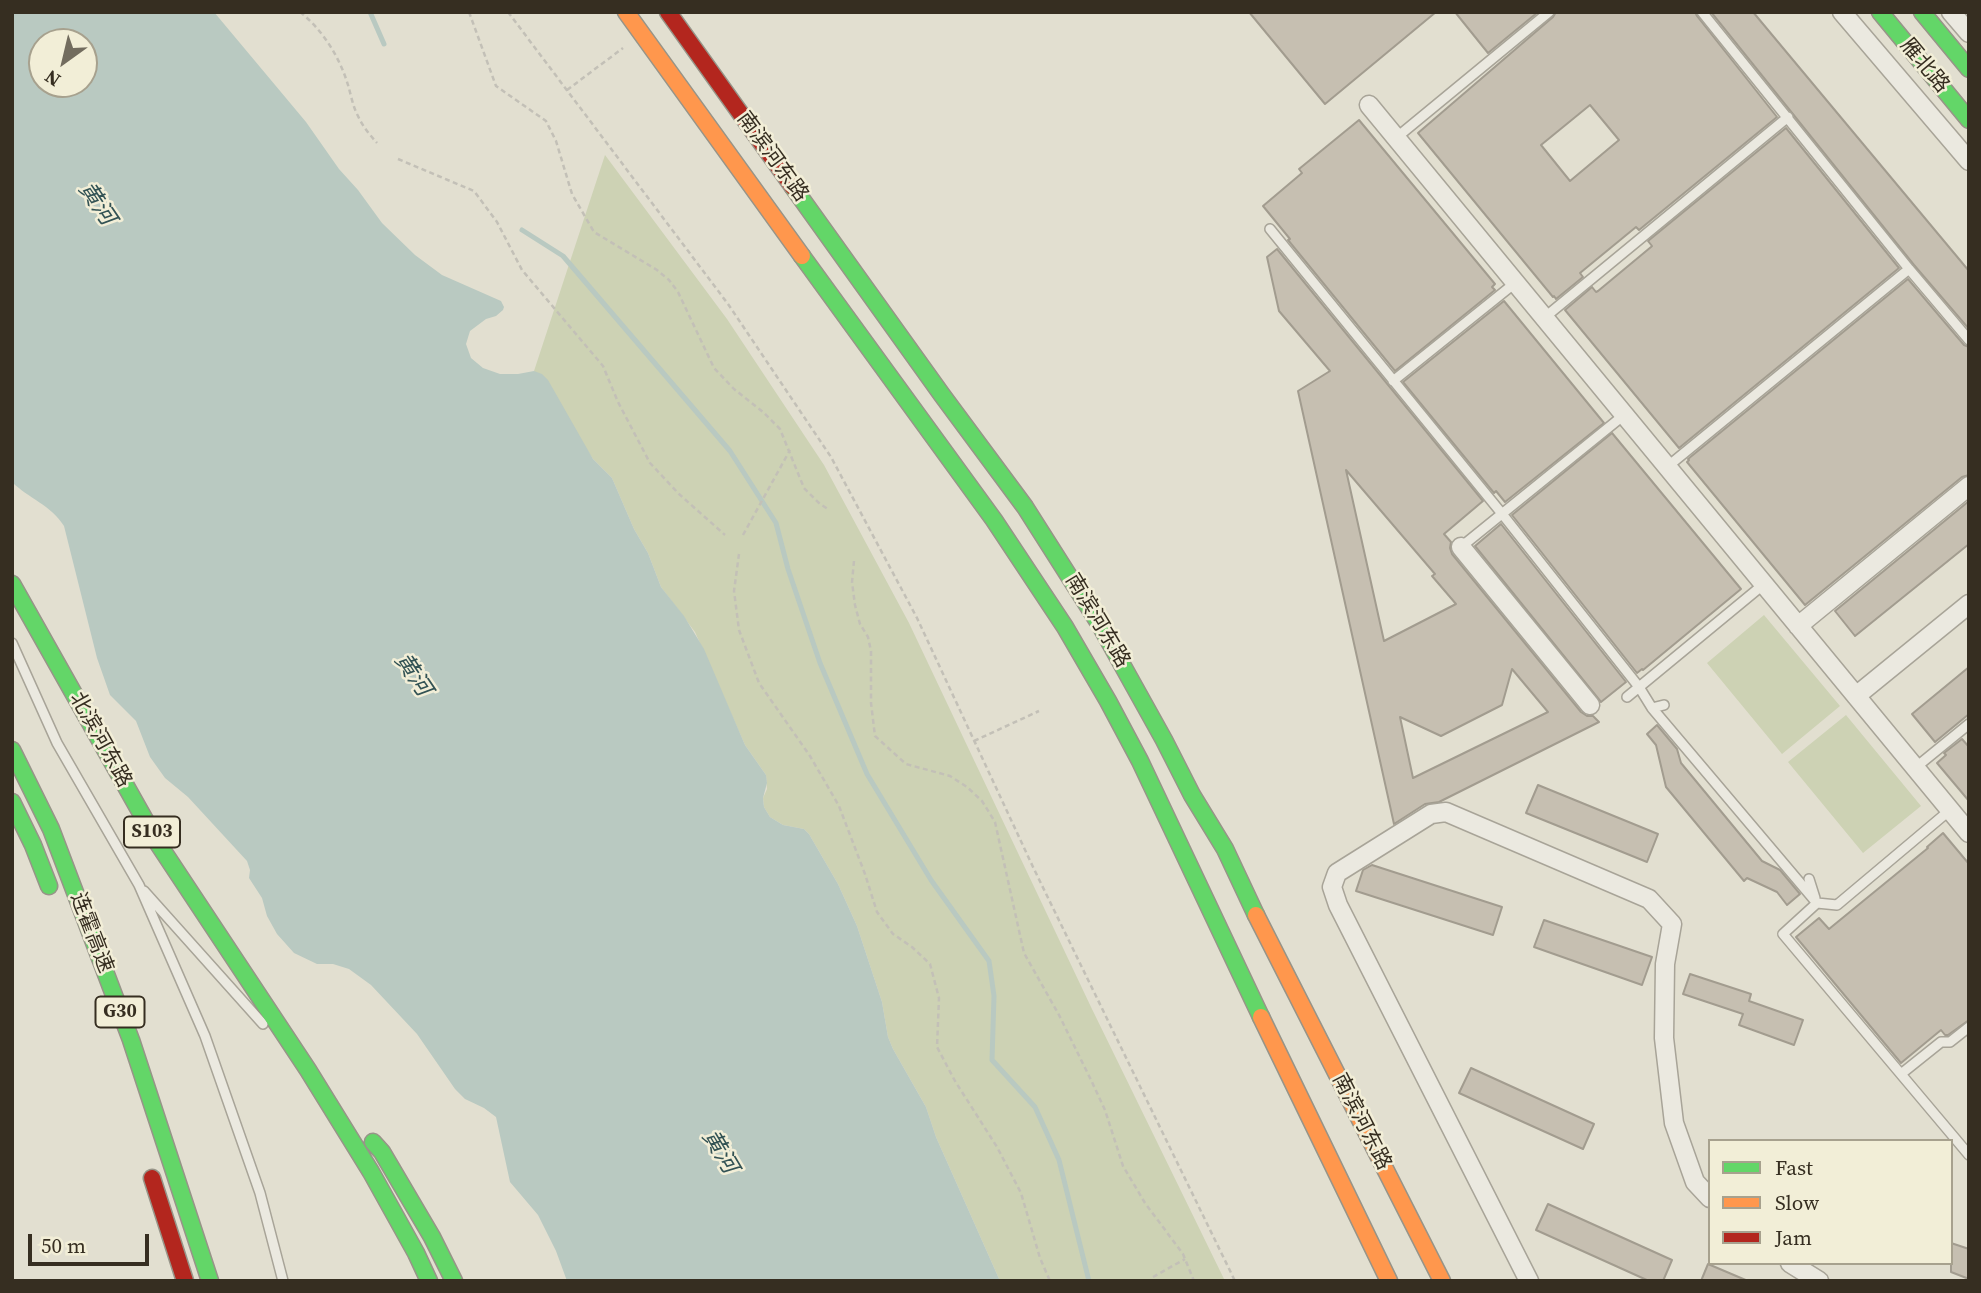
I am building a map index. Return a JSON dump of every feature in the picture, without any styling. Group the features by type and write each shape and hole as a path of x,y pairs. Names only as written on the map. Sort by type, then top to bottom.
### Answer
{"main road":[{"name":"南滨河东路","path":"626,12 961,471 1038,584 1442,1281"},
{"name":"南滨河东路","path":"668,12 984,451 1063,565 1135,685 1192,795 1225,849 1243,935 1275,1047 1389,1281"},
{"name":"雁北路","path":"1880,12 1969,120"},
{"name":"雁北路","path":"1922,12 1969,69"},
{"name":"北滨河东路","path":"12,584 159,845 308,1070 371,1172 429,1281"},
{"name":"连霍高速","path":"12,750 51,829 127,1028 210,1281"},
{"name":"连霍高速","path":"12,802 53,896"},
{"path":"1275,1047 1314,1099 1405,1281"},
{"name":"北滨河东路","path":"308,1070 382,1152 432,1237 454,1281"},
{"path":"148,1166 185,1281"}],"street":[{"path":"1842,12 1969,161"},
{"path":"1951,12 1969,33"},
{"path":"1369,105 1969,833"},
{"path":"1798,626 1969,486"},
{"path":"1461,547 1590,705"},
{"path":"1856,696 1969,604"},
{"path":"1530,1281 1338,905 1332,887 1337,873 1432,814 1446,812 1649,900 1672,924 1665,964 1664,1038 1674,1123 1695,1182 1708,1196"},
{"path":"1793,1265 1819,1281"}],"lane":[{"path":"1396,138 1549,12"},
{"path":"1702,12 1969,340"},
{"path":"1544,318 1788,117"},
{"path":"1270,229 1503,514 1653,708 1817,903 1836,905 1950,810"},
{"path":"1667,467 1909,269"},
{"path":"1393,381 1515,283"},
{"path":"1461,547 1624,415"},
{"path":"1626,697 1764,584"},
{"path":"12,643 57,743 139,885 205,1036 260,1193 283,1281"},
{"path":"1653,708 1664,705"},
{"path":"1915,768 1969,724"},
{"path":"1810,879 1817,903"},
{"path":"139,885 251,1013 308,1070"},
{"path":"1817,903 1783,934 1969,1155"},
{"path":"1901,1074 1941,1042 1950,1042 1969,1027"}],"path":[{"path":"300,12 325,37 347,82 356,114 377,143"},
{"path":"469,12 496,86 546,121 556,141 572,194 594,232 669,280 678,292 714,368 780,429 804,488 828,509"},
{"path":"508,12 728,304 831,457 917,618 1032,867 1235,1281"},
{"path":"567,90 623,48"},
{"path":"398,159 474,191 497,222 522,270 603,366 618,402 650,463 679,494 725,535"},
{"path":"743,535 790,450"},
{"path":"739,554 734,591 739,630 759,683 810,756 839,806 877,912 893,934 930,964 939,998 937,1047 997,1147 1021,1193 1040,1258 1050,1281"},
{"path":"854,561 852,582 855,605 871,651 871,704 875,736 906,764 950,776 967,787 982,801 995,822 1024,953 1091,1080 1105,1110 1124,1166 1144,1203 1185,1259 1194,1281"},
{"path":"974,741 1039,710"},
{"path":"1153,1277 1185,1259"}],"green space":[{"path":"605,155 727,319 824,465 909,623 1091,1007 1225,1281 1000,1281 936,1137 926,1107 888,1037 882,1002 857,926 838,884 809,834 804,829 783,825 770,817 764,807 766,775 745,745 695,632 661,587 612,478 593,459 534,371"},
{"path":"1764,615 1840,706 1782,754 1707,663"},
{"path":"1846,715 1921,806 1863,853 1788,762"}],"water":[{"name":"黄河","path":"12,12 214,12 306,122 382,223 415,255 442,275 501,301 503,310 470,331 466,344 471,358 483,368 500,374 534,371 542,374 593,459 612,478 661,587 684,616 704,649 745,745 766,775 764,807 770,817 783,825 804,829 809,834 838,884 857,926 882,1002 888,1037 926,1107 936,1137 1000,1281 567,1281 538,1215 510,1182 496,1117 465,1099 455,1089 417,1034 371,985 349,969 333,964 317,964 294,953 277,934 267,916 262,898 249,878 247,861 188,797 165,778 150,757 136,721 110,695 97,658 64,526 46,507 12,482"}],"building":[{"path":"1249,12 1436,12 1325,104"},
{"path":"1455,12 1538,12 1488,53"},
{"path":"1556,12 1695,12 1777,117 1639,230 1636,227 1580,273 1583,277 1556,299 1418,133","holes":["1590,105 1619,140 1570,181 1541,145"]},
{"path":"1711,12 1753,12 1969,271 1969,329 1914,265"},
{"path":"1359,120 1495,284 1492,287 1495,290 1395,371 1263,206 1302,173 1299,169"},
{"path":"1786,128 1899,268 1679,448 1565,310 1592,287 1598,291 1652,246 1648,241"},
{"path":"1277,249 1483,501 1444,534 1451,542 1452,554 1581,712 1593,716 1599,722 1439,802 1425,804 1394,824 1298,391 1330,371 1279,311 1267,257","holes":["1346,470 1435,574 1432,576 1456,604 1384,641","1512,669 1548,712 1413,778 1400,717 1441,736 1502,705"]},
{"path":"1908,279 1964,345 1969,347 1969,475 1962,477 1805,605 1687,462"},
{"path":"1504,301 1604,423 1505,502 1496,491 1494,493 1403,382"},
{"path":"1612,433 1741,589 1637,673 1512,515"},
{"path":"1969,501 1969,544 1855,636 1835,611"},
{"path":"1501,524 1626,682 1601,702 1475,546"},
{"path":"1969,667 1969,714 1935,742 1912,714"},
{"path":"1657,725 1677,749 1681,763 1762,861 1780,870 1800,894 1787,905 1777,892 1747,878 1744,881 1666,787 1656,745 1647,734"},
{"path":"1962,739 1969,747 1969,801 1937,763 1946,755 1944,753"},
{"path":"1538,785 1658,834 1647,862 1526,813"},
{"path":"1943,833 1969,864 1969,1020 1948,1035 1941,1030 1901,1063 1796,937 1819,918 1829,929"},
{"path":"1372,865 1502,907 1493,935 1356,891 1363,870"},
{"path":"1544,920 1652,957 1642,985 1534,947"},
{"path":"1690,974 1751,994 1749,1001 1803,1020 1794,1045 1739,1025 1743,1014 1683,994"},
{"path":"1471,1068 1594,1124 1583,1149 1459,1093"},
{"path":"1548,1204 1672,1260 1663,1281 1649,1281 1536,1230"},
{"path":"1953,1244 1969,1249 1969,1279 1951,1272"},
{"path":"1708,1264 1748,1281 1701,1281"}],"waterway":[{"path":"370,12 384,44"},
{"path":"522,230 563,256 730,451 776,523 788,569 820,663 867,774 931,880 989,961 994,996 992,1060 1035,1107 1059,1160 1089,1281"}],"traffic: fast":[{"path":"1880,12 1969,120"},
{"path":"1922,12 1969,69"},
{"path":"793,187 1025,507 1100,625 1192,795 1225,849 1256,915"},
{"path":"802,256 994,520 1065,627 1140,761 1261,1017"},
{"path":"12,584 159,845 308,1070 371,1172 429,1281"},
{"path":"12,750 51,829 131,1040 210,1281"},
{"path":"12,802 49,886"},
{"path":"373,1142 382,1152 432,1237 454,1281"}],"traffic: slow":[{"path":"626,12 802,256"},
{"path":"1256,915 1442,1281"},
{"path":"1261,1017 1389,1281"}],"traffic: jam":[{"path":"668,12 793,187"},
{"path":"152,1178 185,1281"}]}
